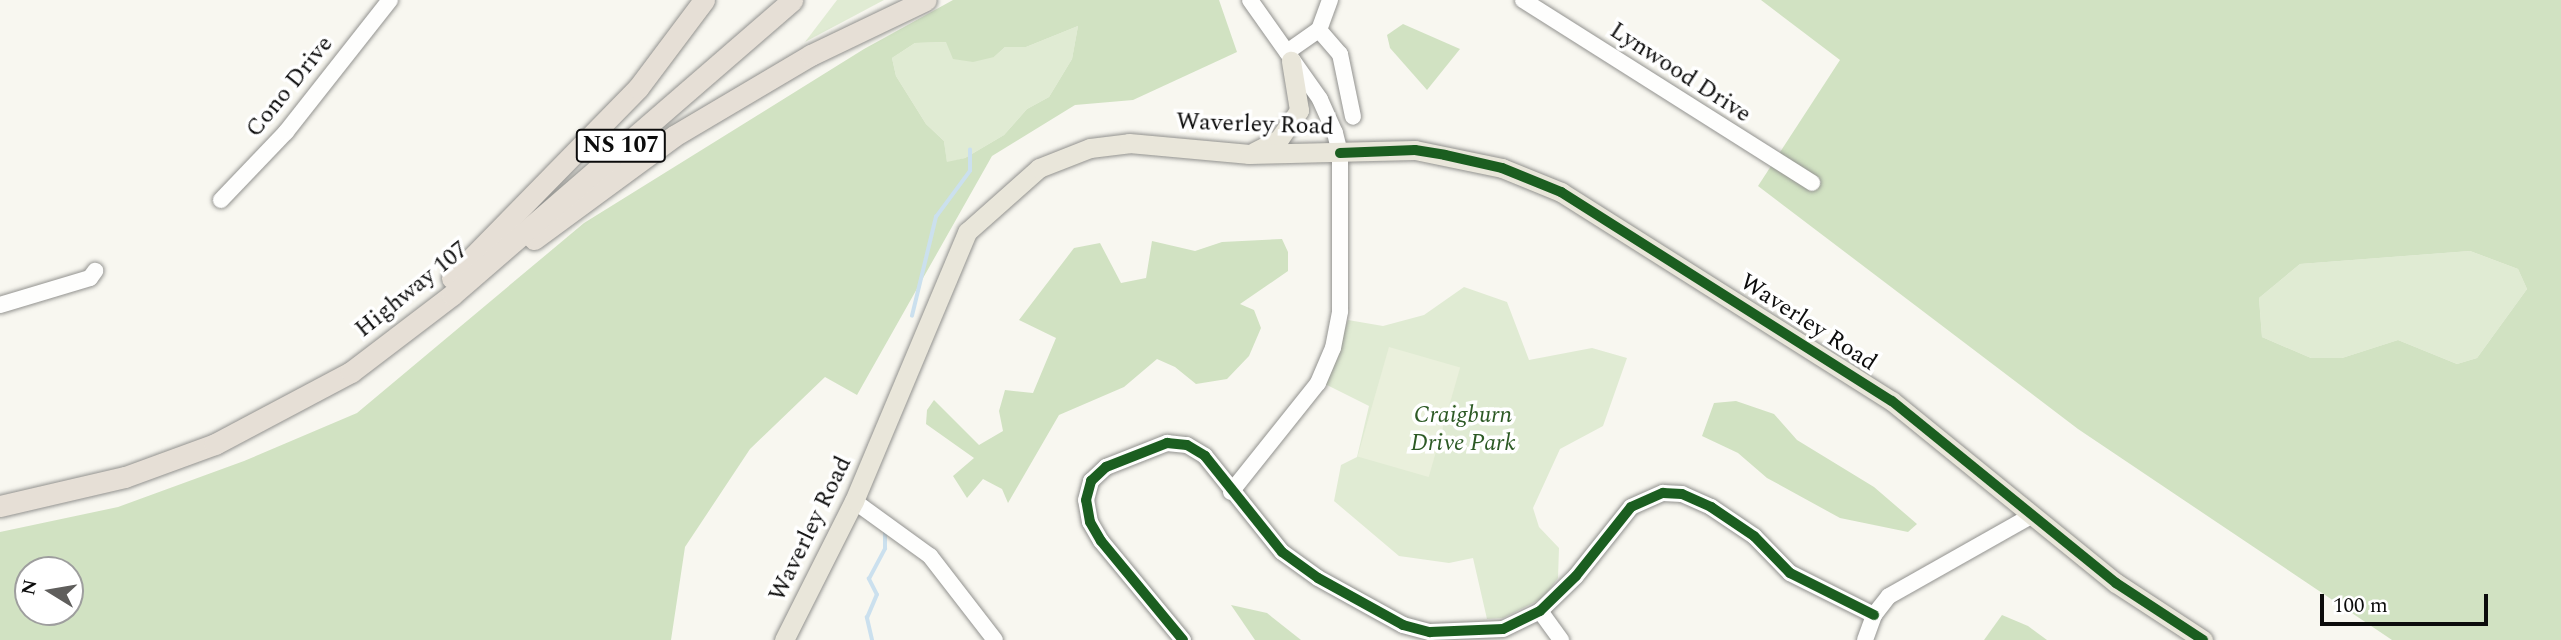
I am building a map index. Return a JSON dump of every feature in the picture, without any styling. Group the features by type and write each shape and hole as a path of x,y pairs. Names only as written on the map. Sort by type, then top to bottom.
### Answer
{"highway":[{"path":"351,372 461,270 638,88 704,0"},
{"name":"Highway 107","path":"0,506 125,477 215,444 351,372 452,295 792,0"},
{"path":"452,295 674,136 811,55 926,0"}],"main road":[{"path":"1249,154 1279,139 1299,110 1289,57"},
{"name":"Waverley Road","path":"784,640 854,501 967,232 1039,168 1090,148 1129,143 1249,154 1415,150 1502,168 1561,192 1892,401 1939,435 2031,516 2116,583 2203,640"}],"street":[{"name":"Cono Drive","path":"221,200 286,132 390,0"},
{"path":"1231,492 1312,392 1332,348 1340,298 1340,153 1320,99 1250,0"},
{"path":"1289,57 1319,30 1330,0"},
{"name":"Lynwood Drive","path":"1523,0 1812,183"},
{"path":"1319,30 1340,54 1353,117"},
{"path":"0,305 90,278 95,271"},
{"path":"1183,640 1095,531 1087,511 1088,490 1106,467 1167,443 1196,449 1218,469 1231,492 1282,552 1318,578 1403,625 1429,636 1503,629 1539,611 1576,576 1631,507 1647,497 1674,493 1738,523 1797,579 1874,615"},
{"path":"854,501 930,556 995,640"},
{"path":"1865,640 1874,615 1896,592 2031,516"},
{"path":"1539,611 1561,640"}],"green space":[{"path":"837,0 884,0 805,42"},
{"path":"953,0 1219,0 1237,52 1133,100 1075,105 992,156 857,395 825,377 750,449 685,547 671,640 0,640 0,532 118,507 244,461 357,413 584,223 864,49","holes":["1078,26 1072,59 1049,97 1027,109 1004,135 965,158 947,162 944,141 926,124 896,76 892,58 915,43 946,42 953,59 973,62 994,57 1005,47 1026,47"]},
{"path":"1761,0 2561,0 2561,640 2392,640 2078,429 1758,186 1840,60","holes":["2470,251 2518,269 2527,289 2477,358 2457,364 2398,340 2342,358 2311,358 2262,337 2259,298 2300,264"]},
{"path":"1403,24 1460,49 1427,90 1390,48 1387,35"},
{"path":"1078,26 1072,59 1049,97 1027,109 1004,135 965,158 947,163 944,141 926,124 896,76 892,58 915,43 947,42 994,57 1005,47 1026,47"},
{"path":"1282,239 1288,252 1288,271 1240,304 1254,310 1261,328 1249,356 1227,379 1196,384 1175,367 1157,359 1124,387 1059,415 1008,503 1002,489 983,479 967,498 953,476 974,458 926,424 927,410 934,400 979,445 1003,431 999,411 1005,390 1033,393 1056,338 1019,320 1074,248 1100,243 1121,283 1146,278 1152,241 1195,251 1222,242"},
{"path":"2470,251 2518,269 2527,289 2477,358 2457,364 2398,340 2342,358 2311,358 2262,337 2259,298 2300,264"},
{"name":"Craigburn Drive Park","path":"1464,287 1507,302 1529,360 1592,348 1627,358 1603,426 1560,449 1533,508 1539,527 1559,548 1558,578 1543,598 1503,618 1487,619 1473,558 1449,563 1399,556 1334,501 1341,465 1357,457 1369,406 1325,384 1348,320 1383,326 1424,315"},
{"path":"1389,347 1460,367 1429,477 1358,457"},
{"path":"1736,401 1774,414 1797,440 1874,487 1917,524 1908,532 1840,518 1767,478 1738,453 1702,436 1714,403"},
{"path":"1231,605 1267,613 1301,640 1255,640"},
{"path":"2002,615 2028,626 2047,640 1984,640"}],"waterway":[{"path":"912,316 936,217 970,171 970,150"},
{"path":"872,640 867,618 877,595 869,579 885,549 885,532"}],"cycle path":[{"path":"1340,153 1415,150 1445,155 1502,168 1561,192 1892,401 2116,583 2203,640"},
{"path":"1183,640 1101,541 1090,522 1086,500 1091,481 1106,467 1167,443 1187,445 1205,456 1282,552 1318,578 1403,625 1430,632 1503,629 1540,611 1576,576 1631,507 1663,493 1682,494 1711,507 1754,536 1790,573 1874,615"}]}
